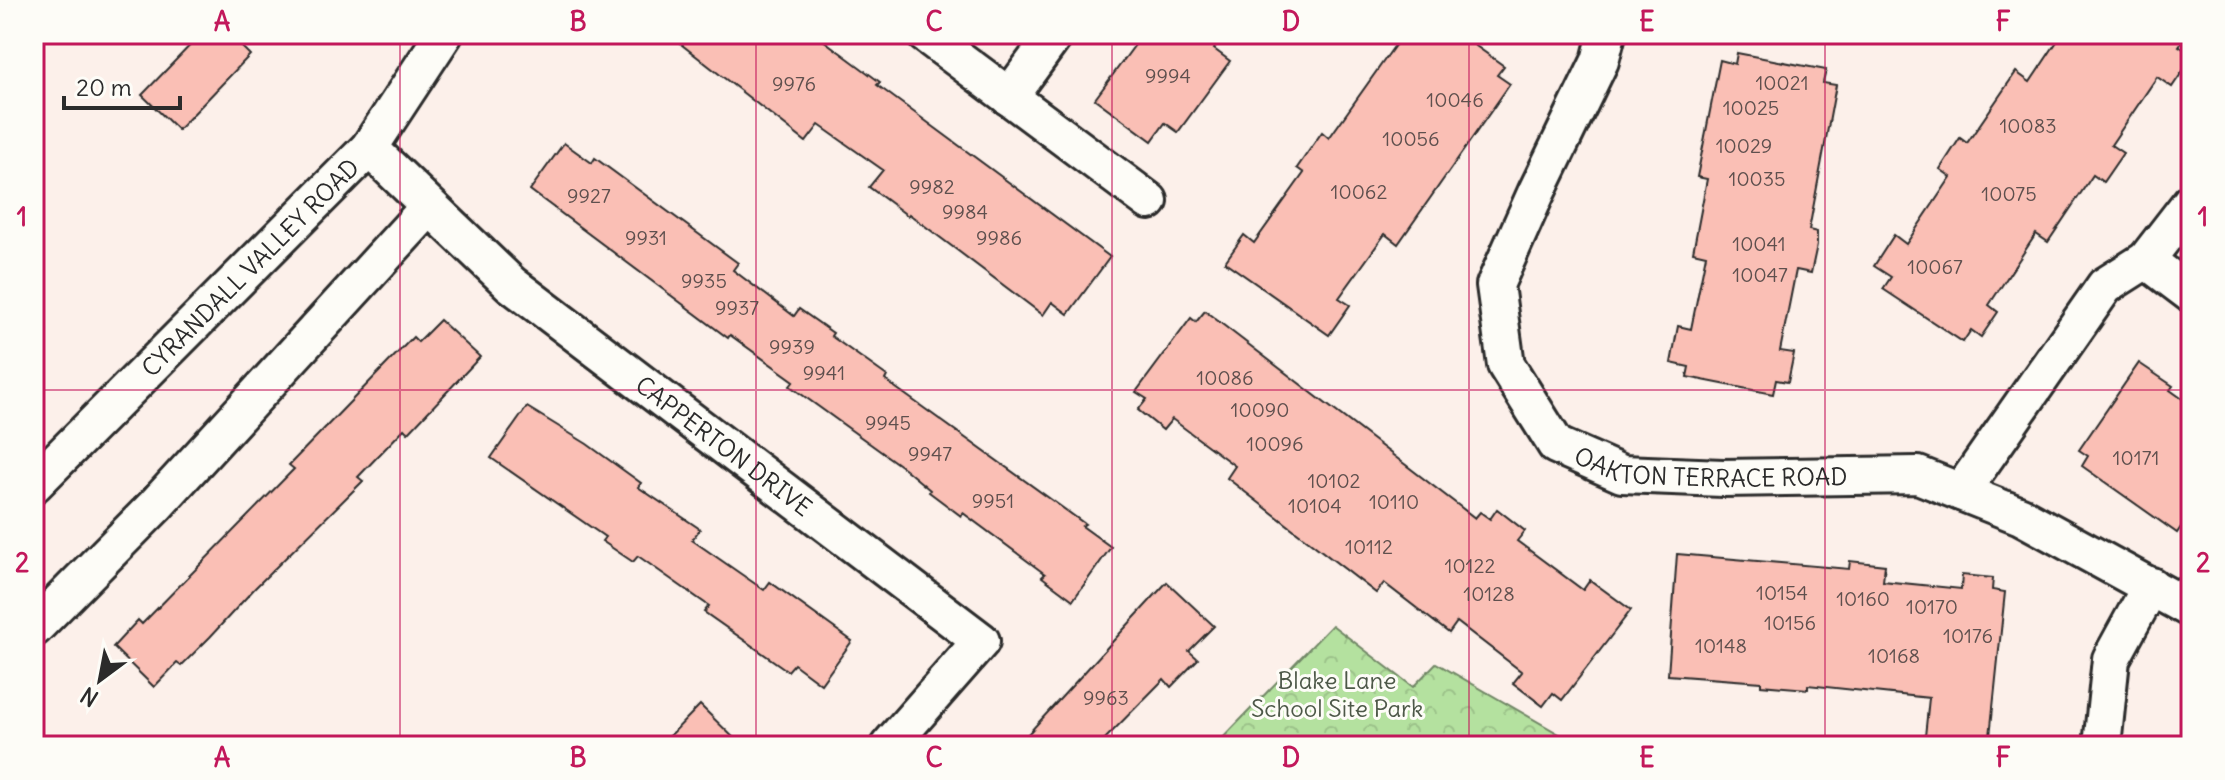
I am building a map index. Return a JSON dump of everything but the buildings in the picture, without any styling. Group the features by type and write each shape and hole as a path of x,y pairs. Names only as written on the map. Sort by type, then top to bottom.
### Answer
{"street":[{"name":"CYRANDALL VALLEY ROAD","path":"34,484 369,148 444,34"},
{"path":"925,34 1149,201"},
{"path":"1009,97 1055,34"},
{"name":"OAKTON TERRACE ROAD","path":"1607,34 1600,61 1495,285 1506,365 1556,445 1622,474 1723,478 1918,475 2021,516 2191,609"},
{"name":"CAPPERTON DRIVE","path":"369,148 511,284 981,641 889,746"},
{"path":"1961,492 2105,286 2146,260 2191,202"},
{"path":"34,628 155,506 429,207"},
{"path":"2146,260 2191,294"},
{"path":"2102,746 2111,659 2151,586"}],"green space":[{"name":"Blake Lane School Site Park","path":"1332,625 1413,687 1436,663 1580,746 1215,746"}],"waterway":[{"path":"34,322 41,330 34,338"}]}
